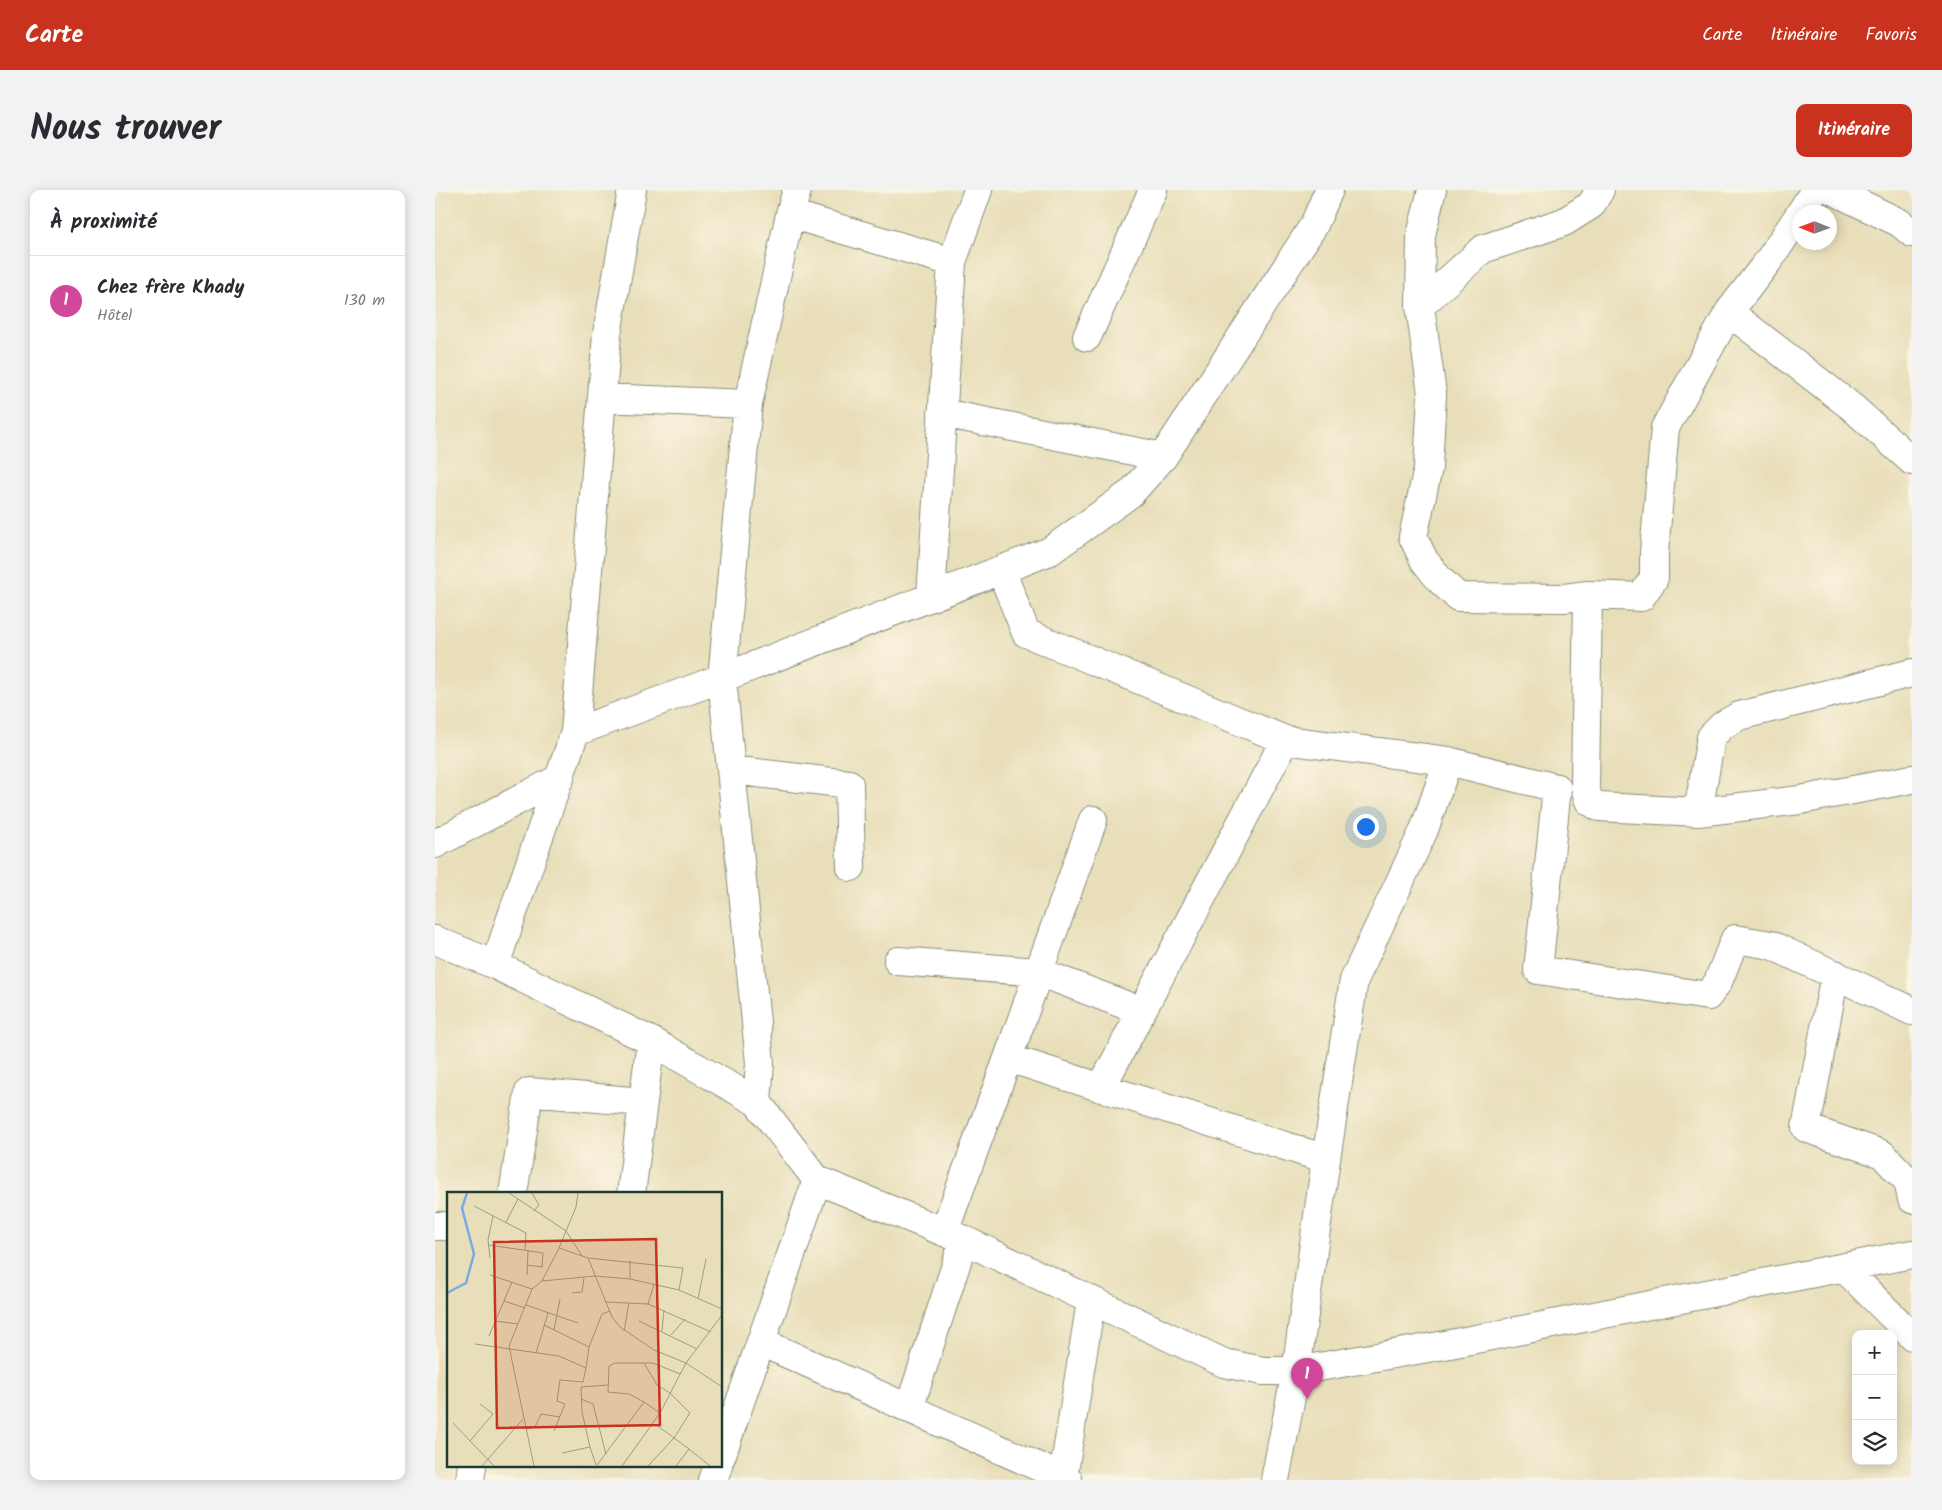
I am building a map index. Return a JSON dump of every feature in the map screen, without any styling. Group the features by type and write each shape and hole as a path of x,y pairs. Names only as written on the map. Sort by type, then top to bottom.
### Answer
{"street":[{"path":"495,965 575,732 607,334 632,190"},
{"path":"931,597 952,262 978,190"},
{"path":"1087,337 1153,190"},
{"path":"575,732 723,678 1050,551 1131,493 1163,457 1314,226 1329,190"},
{"path":"1432,190 1421,235 1420,306 1432,394 1428,468 1413,537 1424,560 1439,579 1458,597 1564,598 1589,595 1641,597 1654,578 1654,553 1665,428 1729,312 1769,260 1792,226"},
{"path":"1420,306 1483,249 1564,222 1591,204 1600,190"},
{"path":"1806,205 1815,190"},
{"path":"1832,190 1908,221"},
{"path":"757,1102 760,1063 723,678 748,404 793,202 952,262"},
{"path":"1729,312 1853,408 1912,461"},
{"path":"602,398 748,404"},
{"path":"942,413 1163,457"},
{"path":"1001,570 1026,633 1285,740 1448,761 1557,788 1539,970 1708,996 1718,982 1735,939 1771,944 1912,1011"},
{"path":"1589,595 1585,787 1589,800 1599,807 1697,812 1800,800 1912,779"},
{"path":"1697,812 1711,737 1723,725 1739,716 1912,673"},
{"path":"1101,1088 1285,740"},
{"path":"1275,1480 1296,1371 1353,980 1424,830 1448,761"},
{"path":"732,770 849,784 851,867"},
{"path":"435,844 560,778"},
{"path":"909,1409 954,1236 1008,1058 1093,820"},
{"path":"435,940 495,965 651,1041 757,1102 817,1180 954,1236 1224,1362 1263,1371 1296,1371 1445,1345 1912,1254"},
{"path":"898,961 1039,972 1141,1011"},
{"path":"1835,974 1806,1128 1882,1154 1908,1181 1912,1199"},
{"path":"631,1192 651,1041"},
{"path":"1008,1058 1326,1159"},
{"path":"513,1192 529,1092 643,1102"},
{"path":"723,1451 817,1180"},
{"path":"1845,1268 1912,1336"},
{"path":"761,1342 1065,1479 1091,1301"},
{"path":"713,1480 717,1468"}],"place":[{"name":"Chez frère Khady","path":"1307,1399"}]}
